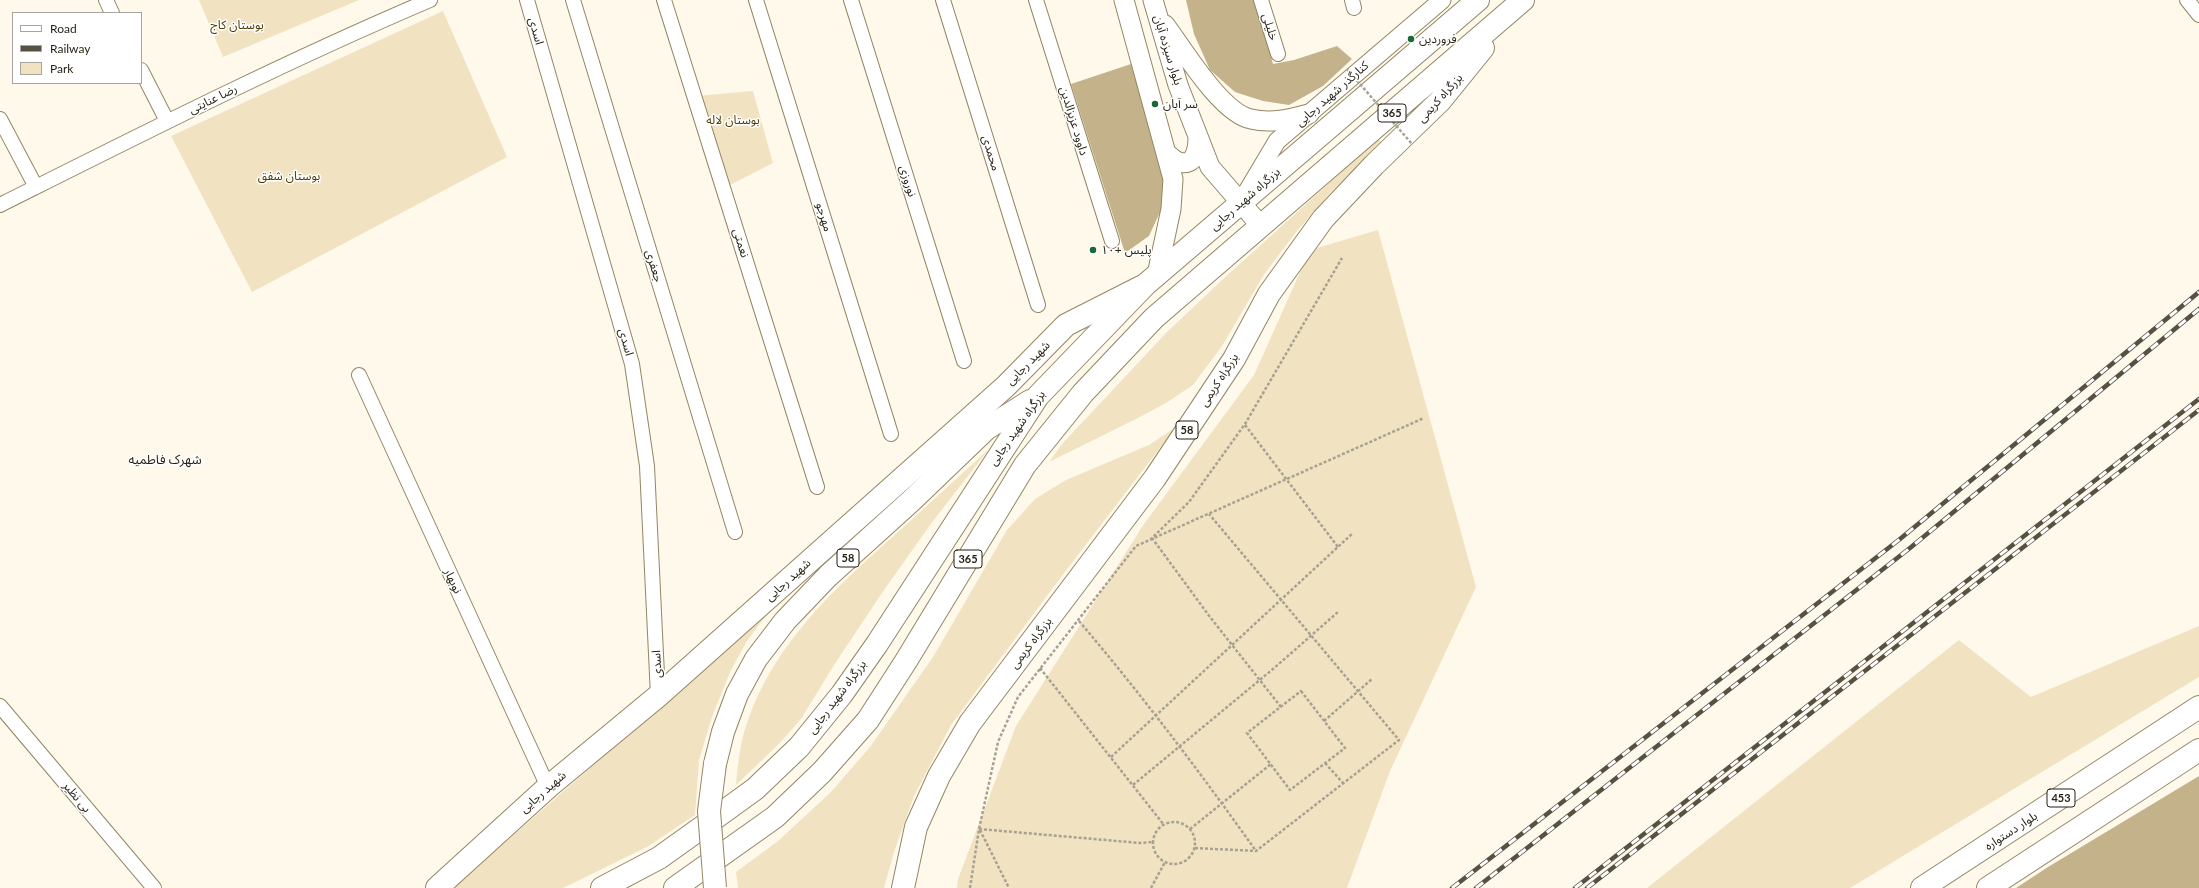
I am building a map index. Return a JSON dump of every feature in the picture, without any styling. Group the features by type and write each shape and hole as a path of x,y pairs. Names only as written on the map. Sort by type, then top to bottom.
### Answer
{"main road":[{"path":"1124,0 1173,179 1171,209 1151,280"},
{"name":"بزرگراه شهید رجایی","path":"602,888 659,858 696,832 755,789 799,747 842,694 877,644 1038,396 1151,280 1478,0"},
{"name":"365","path":"675,888 775,817 822,772 868,720 906,661 1025,465 1083,393 1154,318 1521,2"},
{"name":"بزرگراه کریمی","path":"903,888 916,827 938,776 970,723 1026,651 1155,478 1234,359 1269,294 1323,219 1374,165 1440,101 1521,2"},
{"path":"1155,7 1207,82 1228,107 1250,119 1257,120 1278,121 1309,114"},
{"name":"بلوار سیزده آبان","path":"1155,7 1178,85 1210,167 1261,226"},
{"path":"1166,153 1179,162 1186,162 1196,156 1198,151 1198,137"},
{"name":"شهید رجایی","path":"437,888 548,787 658,696 1006,386 1066,325 1151,280"},
{"name":"58","path":"715,888 709,811 715,764 723,732 737,694 756,659 785,621 828,576 911,501 986,429 1038,396"},
{"name":"بلوار دستواره","path":"1922,888 2199,707"},
{"path":"1988,888 2199,750"}],"street":[{"path":"106,0 112,12"},
{"name":"رضا عنایتی","path":"0,205 167,121 328,43 430,0"},
{"name":"اسدی","path":"527,0 632,364 648,466 658,696"},
{"name":"جعفری","path":"573,0 736,532"},
{"name":"نعمتی","path":"664,0 817,487"},
{"name":"مهرجو","path":"756,0 891,434"},
{"name":"نوروزی","path":"851,0 964,362"},
{"name":"محمدی","path":"943,0 1038,305"},
{"name":"داوود عزیزالدین","path":"1036,0 1112,241"},
{"name":"خلیلی","path":"1261,0 1278,54"},
{"name":"کنارگذر شهید رجایی","path":"1241,203 1277,141 1442,0"},
{"path":"2188,0 2199,15"},
{"path":"142,72 167,121"},
{"path":"0,119 36,187"},
{"name":"نوبهار","path":"359,375 548,787"},
{"name":"بی نظیر","path":"0,706 154,888"}],"path":[{"path":"1347,69 1412,144"},
{"path":"1152,538 1189,502 1245,424 1342,258"},
{"path":"970,888 980,829 998,742 1018,697 1079,621 1136,546 1424,418"},
{"path":"1245,424 1338,547"},
{"path":"1195,848 1256,851 1400,740 1209,514"},
{"path":"1111,757 1233,646 1353,533"},
{"path":"1152,538 1281,707"},
{"path":"1133,784 1260,680 1338,612"},
{"path":"1079,621 1179,747 1256,851"},
{"path":"1026,651 1164,825"},
{"path":"1324,721 1372,679"},
{"path":"1301,691 1345,748 1290,790 1247,733 1281,707 1301,691"},
{"path":"1326,763 1343,783"},
{"path":"1190,829 1271,764"},
{"path":"1178,822 1190,829 1195,841 1195,848 1188,860 1175,864 1165,862 1157,855 1153,842 1158,829 1164,825 1178,822"},
{"path":"980,829 1140,843 1153,842"},
{"path":"980,829 1009,888"},
{"path":"1151,888 1165,862"}],"green space":[{"name":"بوستان کاج","path":"199,0 359,0 223,57"},
{"name":"بوستان شفق","path":"443,11 507,157 252,292 171,136"},
{"name":"بوستان لاله","path":"753,91 773,163 724,188 696,96"},
{"path":"1378,139 1383,143 1333,190 1297,231 1265,273 1222,346 1193,385 1166,403 1049,462 1062,444 1166,333 1221,281"},
{"path":"1378,230 1476,587 1390,771 1347,888 957,888 958,879 1016,726 1144,524 1254,375 1310,250"},
{"path":"1176,427 1061,577 951,725 914,796 894,852 884,888 738,888 736,872 778,841 831,792 870,747 933,657 1007,530 1035,499 1066,480 1149,445"},
{"path":"989,449 933,521 884,590 836,662 801,719 780,743 736,785 741,746 747,723 758,694 773,667 790,642 809,618 852,574"},
{"path":"778,600 747,641 730,672 712,717 699,760 695,815 647,847 563,888 453,888 671,697"},
{"path":"2199,626 2199,677 1850,888 1647,888 1959,640 2031,697"}],"shaded area":[{"path":"1186,0 1254,0 1273,64 1294,60 1337,46 1352,59 1323,86 1289,105 1263,101 1235,92 1210,70 1194,34"},
{"path":"1131,64 1162,165 1166,199 1149,236 1125,253 1071,84"},
{"path":"2199,776 2199,888 2016,888 2048,867"}],"railway":[{"path":"1452,888 1900,539 2199,292"},
{"path":"1476,888 1910,548 2199,309"},
{"path":"1575,888 2199,399"},
{"path":"1587,888 2199,410"}],"place":[{"name":"فروردین","path":"1411,39"},
{"name":"سر آبان","path":"1155,104"},
{"name":"پلیس +۱۰","path":"1093,250"}],"district":[{"name":"شهرک فاطمیه","path":"165,460"}]}
